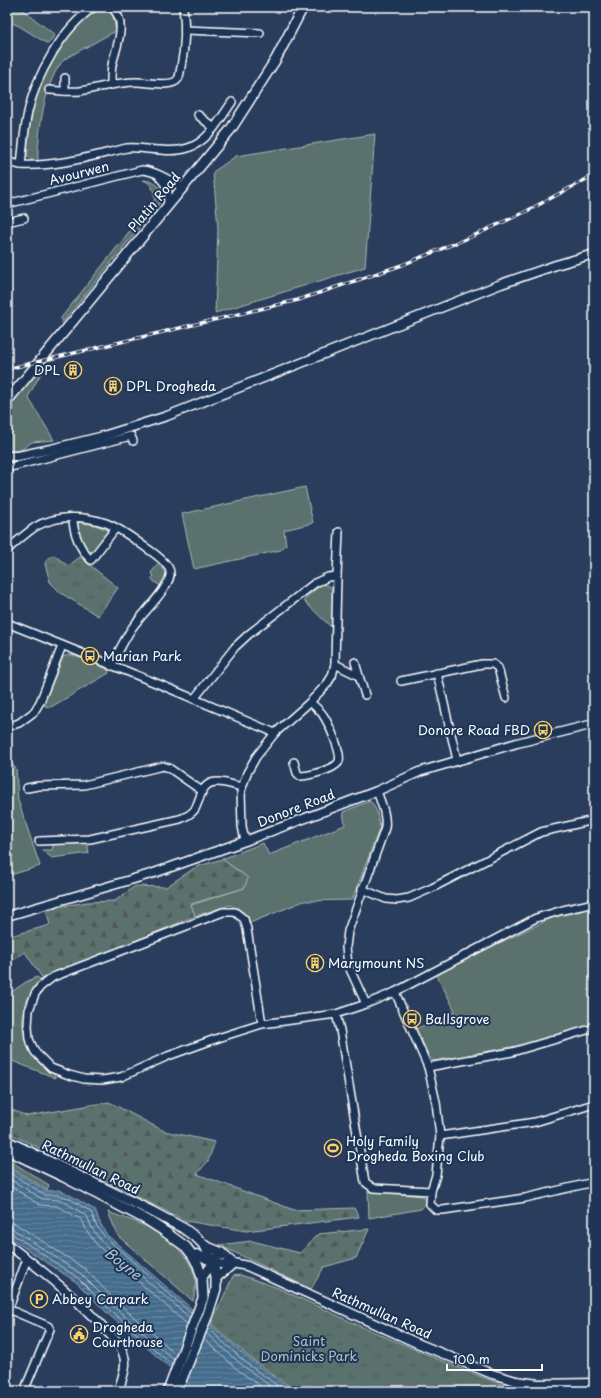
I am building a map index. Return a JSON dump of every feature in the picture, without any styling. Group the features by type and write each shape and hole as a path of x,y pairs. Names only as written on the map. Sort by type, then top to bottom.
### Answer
{"main road":[{"name":"Platin Road","path":"7,401 215,150 240,117 276,59 303,7"},
{"name":"Rathmullan Road","path":"7,1141 151,1211 183,1228 204,1245"},
{"name":"Rathmullan Road","path":"7,1150 64,1177 147,1220 186,1247 192,1256"},
{"path":"168,1391 177,1384 208,1314 216,1289 216,1277 213,1262 204,1245"},
{"path":"177,1384 204,1292 198,1265 192,1256"}],"street":[{"path":"21,165 28,112 37,84 58,44 83,16 94,7"},
{"path":"111,7 118,16 120,29 119,44 112,65 111,84"},
{"path":"50,90 78,91 111,84 137,82 174,83 178,80 184,56 185,30 183,7"},
{"path":"185,30 260,33"},
{"path":"65,78 65,91"},
{"path":"7,162 34,166 60,164 131,147 177,151 189,148 202,140 214,128 232,102"},
{"path":"198,115 214,128"},
{"name":"Avourwen","path":"7,204 147,170 158,174 183,188"},
{"path":"158,174 165,183 168,191 166,209"},
{"path":"7,222 24,218"},
{"path":"7,468 167,416 495,287 556,265 594,254"},
{"path":"7,456 52,453 132,436 133,441"},
{"path":"7,550 20,538 36,527 67,517 88,519 106,523 146,548 167,564 170,571 170,578 166,587 132,628 111,666"},
{"path":"73,518 73,525 81,547 90,560 115,528"},
{"path":"245,841 242,826 241,787 256,757 275,733 310,702 327,684 332,676 335,664 339,532"},
{"path":"194,699 234,647 249,634 315,583 328,577 337,576"},
{"path":"7,624 275,733"},
{"path":"7,727 27,718 34,712 40,702 62,646"},
{"path":"356,662 365,695"},
{"path":"335,664 359,676"},
{"path":"401,681 482,664 493,664 498,668 506,698"},
{"path":"437,673 457,760"},
{"path":"294,762 300,776 306,776 335,766 339,761 339,754 327,721 322,713 310,702"},
{"name":"Donore Road","path":"7,916 154,873 245,841 377,791 419,772 457,760 594,724"},
{"path":"27,788 38,786 84,785 163,766 169,768 202,791"},
{"path":"39,841 90,839 180,819 189,815 195,810 203,788 213,782 241,787"},
{"path":"366,1004 348,965 346,947 348,931 386,821 377,791"},
{"path":"362,889 386,899 397,900 409,898 432,888 541,832 594,820"},
{"path":"262,1024 244,919 235,912 223,912 54,977 40,987 35,994 29,1010 28,1026 29,1039 35,1052 51,1068 84,1079 102,1080 121,1077 168,1056 262,1024 336,1014 366,1004 395,992 536,918 562,910 594,903"},
{"path":"395,992 428,1067 436,1102 440,1136 436,1175 431,1191 430,1204 436,1210 525,1198 594,1182"},
{"path":"336,1014 340,1030 365,1182 373,1188 431,1191"},
{"path":"428,1067 512,1052 594,1028"},
{"path":"440,1136 535,1122 594,1104"},
{"path":"7,1244 76,1300 106,1330 122,1349 126,1366 119,1390"},
{"name":"Rathmullan Road","path":"204,1245 221,1252 233,1263"},
{"name":"Rathmullan Road","path":"192,1256 197,1254 213,1262 228,1265 233,1263 247,1266 417,1343 492,1374 516,1381 580,1388 594,1383"},
{"path":"202,1278 218,1256 225,1255"},
{"path":"24,1391 50,1329 48,1326 8,1311 27,1259"},
{"path":"216,1277 233,1263"}],"green space":[{"path":"8,7 19,7 55,35 48,44 19,26 7,21"},
{"path":"101,8 112,11 116,31 65,59 58,67 47,92 39,138 38,162 32,161 27,156 27,147 31,115 42,80 53,58 67,37 87,16 93,11"},
{"path":"375,134 365,267 215,313 218,228 213,172 236,156"},
{"path":"143,180 155,183 161,192 162,200 62,323 61,318 155,199 153,190 149,183"},
{"path":"46,364 28,397 54,440 32,442 21,450 8,452 7,410 41,366"},
{"path":"305,487 313,523 284,530 286,545 281,550 194,569 182,514"},
{"path":"76,522 95,525 111,531 93,555 89,556 75,525"},
{"path":"54,555 68,566 80,557 118,588 98,616 61,593 50,582 45,564 47,559"},
{"path":"158,564 166,572 165,580 160,586 151,579 154,576 151,573"},
{"path":"321,585 328,586 333,591 332,626 330,626 304,601 305,598"},
{"path":"73,655 107,669 109,673 51,707 45,706 45,701 63,657"},
{"path":"9,760 16,769 18,800 40,866 7,876 7,761"},
{"path":"370,801 377,812 380,827 352,900 304,901 250,923 242,912 230,905 195,916 191,905 244,888 248,878 222,859 263,843 269,855 345,825 343,812"},
{"path":"87,842 89,853 52,858 42,850 52,850 53,845 56,843"},
{"path":"222,859 248,878 244,888 191,904 195,916 43,979 25,952 7,963 7,937 50,925 46,909 87,902 115,901 135,886 166,887 196,867"},
{"path":"594,908 594,1024 522,1045 434,1061 430,1058 416,1029 455,1011 436,973 554,917"},
{"path":"37,977 41,980 24,1007 24,1032 29,1049 33,1056 56,1078 7,1059 7,995 26,982"},
{"path":"109,1102 164,1131 215,1142 208,1161 197,1174 294,1210 354,1208 359,1217 246,1231 186,1221 7,1132 7,1108 27,1116"},
{"path":"7,1159 49,1185 47,1190 7,1165"},
{"path":"368,1191 423,1196 427,1202 421,1209 369,1218"},
{"path":"108,1212 139,1223 162,1235 184,1255 192,1267 195,1276 196,1283 193,1301 118,1236"},
{"path":"369,1229 356,1258 324,1267 311,1289 219,1245 252,1241 300,1253 318,1234"},
{"name":"Saint Dominicks Park","path":"241,1275 278,1288 360,1326 466,1371 501,1384 530,1389 530,1391 295,1391 249,1357 211,1324 233,1276"}],"water":[{"name":"Boyne","path":"7,1167 46,1191 59,1190 95,1210 107,1235 248,1358 292,1391 190,1391 189,1384 108,1314 76,1282 7,1236"}],"railway":[{"path":"7,369 298,300 402,265 473,236 525,212 594,175"}],"place":[{"name":"DPL","path":"73,370"},
{"name":"DPL Drogheda","path":"113,386"},
{"name":"Marian Park","path":"90,656"},
{"name":"Donore Road FBD","path":"543,730"},
{"name":"Marymount NS","path":"315,963"},
{"name":"Ballsgrove","path":"412,1019"},
{"name":"Holy Family Drogheda Boxing Club","path":"333,1148"},
{"name":"Abbey Carpark","path":"39,1299"},
{"name":"Drogheda Courthouse","path":"79,1334"}]}
